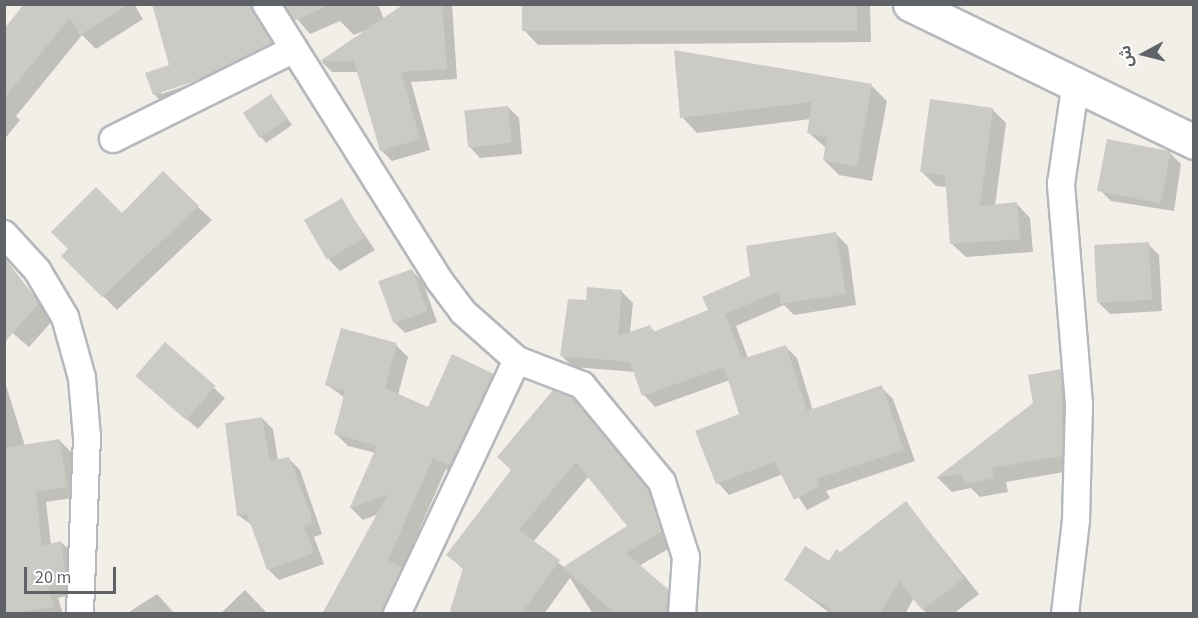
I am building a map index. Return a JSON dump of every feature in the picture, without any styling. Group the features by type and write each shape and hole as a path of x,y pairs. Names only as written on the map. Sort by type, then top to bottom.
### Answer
{"main road":[{"path":"910,4 1076,81 1194,142"}],"street":[{"path":"266,4 292,50 439,280 463,312 517,360 582,385 662,482 686,557 682,614"},
{"path":"113,139 292,50"},
{"path":"1065,614 1076,520 1080,404 1061,184 1076,81"},
{"path":"4,234 37,270 65,316 82,378 87,438 80,614"},
{"path":"397,614 517,360"}],"building":[{"path":"24,4 129,4 80,35 70,18 4,98 4,29"},
{"path":"152,4 251,4 273,43 195,81 153,95 145,73 169,65"},
{"path":"284,4 331,4 294,21"},
{"path":"404,4 442,4 447,69 401,72 420,139 380,151 354,61 320,61"},
{"path":"522,4 857,4 857,31 522,31"},
{"path":"674,50 872,84 857,167 823,160 827,137 807,133 812,102 680,118"},
{"path":"271,94 288,119 260,138 243,113"},
{"path":"930,99 993,108 980,206 1017,202 1020,239 950,244 945,176 920,172"},
{"path":"508,106 512,143 468,147 464,111"},
{"path":"1107,139 1171,151 1161,203 1097,191"},
{"path":"163,171 199,206 102,297 61,256 68,249 51,232 96,187 122,213"},
{"path":"342,198 365,238 327,260 304,220"},
{"path":"836,232 846,294 781,304 779,291 725,314 742,359 786,345 807,411 882,385 904,450 816,479 820,486 794,500 775,462 716,484 695,431 739,414 724,367 642,396 630,362 560,356 568,299 586,300 587,287 622,290 618,336 650,325 653,332 708,310 702,297 750,276 746,246"},
{"path":"1149,242 1152,300 1097,303 1094,245"},
{"path":"4,257 39,303 4,343"},
{"path":"412,269 427,311 394,324 378,281"},
{"path":"341,328 397,343 385,388 428,407 452,354 494,374 450,465 433,458 388,560 402,568 382,614 322,614 388,494 349,509 377,446 334,434 345,391 325,385"},
{"path":"165,342 216,386 186,420 135,376"},
{"path":"1061,369 1063,456 992,468 994,478 964,484 962,474 936,478 1033,403 1028,375"},
{"path":"553,390 573,398 649,489 662,531 626,553 669,590 665,614 615,614 563,567 627,526 576,462 519,530 560,560 521,614 449,614 463,568 446,555 511,470 497,457"},
{"path":"262,417 270,461 289,457 310,513 312,523 304,526 314,553 267,570 247,514 237,516 225,423"},
{"path":"60,439 67,487 36,492 42,546 61,541 66,582 48,587 54,607 4,614 4,448"},
{"path":"906,501 964,578 922,610 899,581 880,614 838,614 784,580 805,546 829,561 836,549 840,552"}]}
